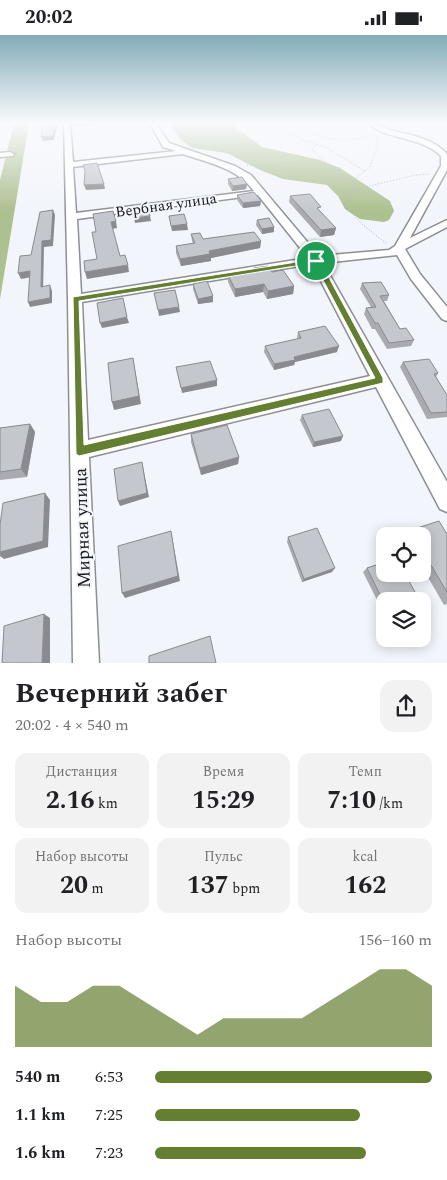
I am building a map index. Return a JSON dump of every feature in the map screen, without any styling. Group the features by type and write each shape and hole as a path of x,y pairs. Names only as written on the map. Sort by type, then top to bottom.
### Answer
{"street":[{"name":"Мирная улица","path":"68,152 75,299 86,663"},
{"path":"68,165 182,152"},
{"path":"186,152 229,167 248,177 316,261 447,503"},
{"path":"397,249 445,167 445,158 440,152"},
{"path":"0,155 10,154"},
{"name":"Вербная улица","path":"71,217 261,192"},
{"path":"75,299 316,261 392,253 447,223"},
{"path":"397,249 415,276 447,316"},
{"path":"79,451 380,380"}],"path":[{"path":"315,152 329,165 340,171 340,175 355,181"},
{"path":"333,152 365,171"},
{"path":"375,152 370,167 355,181 344,205 363,225 397,249"},
{"path":"229,167 242,165 340,171"},
{"path":"352,190 416,175 441,173"}],"green space":[{"path":"7,152 24,152 0,299 0,180"},
{"path":"222,152 286,152 320,160 340,168 390,201 394,211 389,220 384,222 360,219 345,209 338,196 327,185 283,179 260,170"}],"building":[{"path":"97,163 104,184 84,185 85,171 83,165"},
{"path":"242,177 247,184 233,186 228,179"},
{"path":"254,192 261,201 243,203 237,195"},
{"path":"310,194 321,207 317,208 336,228 321,230 290,196"},
{"path":"148,207 150,216 134,218 133,208"},
{"path":"53,210 51,240 42,241 41,287 50,285 50,298 28,302 30,271 18,273 20,256 31,255 40,212"},
{"path":"113,211 116,221 111,222 120,256 125,255 128,265 85,272 84,261 97,259 92,232 96,232 93,214"},
{"path":"184,214 187,224 171,226 169,216"},
{"path":"269,218 274,227 262,229 257,220"},
{"path":"254,232 261,241 209,251 210,254 180,259 176,246 195,243 191,234 200,233 203,239"},
{"path":"268,266 272,272 283,270 294,286 268,291 264,284 235,289 228,275 256,271 254,268"},
{"path":"207,281 213,296 198,299 193,284"},
{"path":"381,282 389,295 380,296 400,329 406,328 414,340 389,343 378,323 375,323 366,308 376,307 362,283"},
{"path":"175,290 179,307 158,310 154,293"},
{"path":"123,298 127,317 100,323 97,303"},
{"path":"325,326 339,346 294,357 295,360 274,364 265,346 301,338 298,332"},
{"path":"133,358 139,396 112,402 108,363"},
{"path":"429,359 438,373 434,374 447,395 447,412 431,413 403,362"},
{"path":"210,361 217,380 181,388 176,367"},
{"path":"329,409 343,436 314,442 302,415"},
{"path":"30,424 21,469 0,472 0,428"},
{"path":"227,425 239,457 200,468 191,434"},
{"path":"142,462 147,493 118,501 114,469"},
{"path":"45,493 43,541 0,552 0,525 3,503"},
{"path":"439,521 447,534 447,592 431,565 431,527 420,527"},
{"path":"317,528 335,568 304,579 288,537"},
{"path":"171,531 178,576 122,593 118,546"},
{"path":"376,565 376,582 409,582 415,592 379,592 367,568"},
{"path":"44,614 42,663 2,663 4,626"},
{"path":"210,636 216,663 149,663 149,656"}],"route":[{"path":"316,261 380,380 79,451 75,299 316,261"}]}
